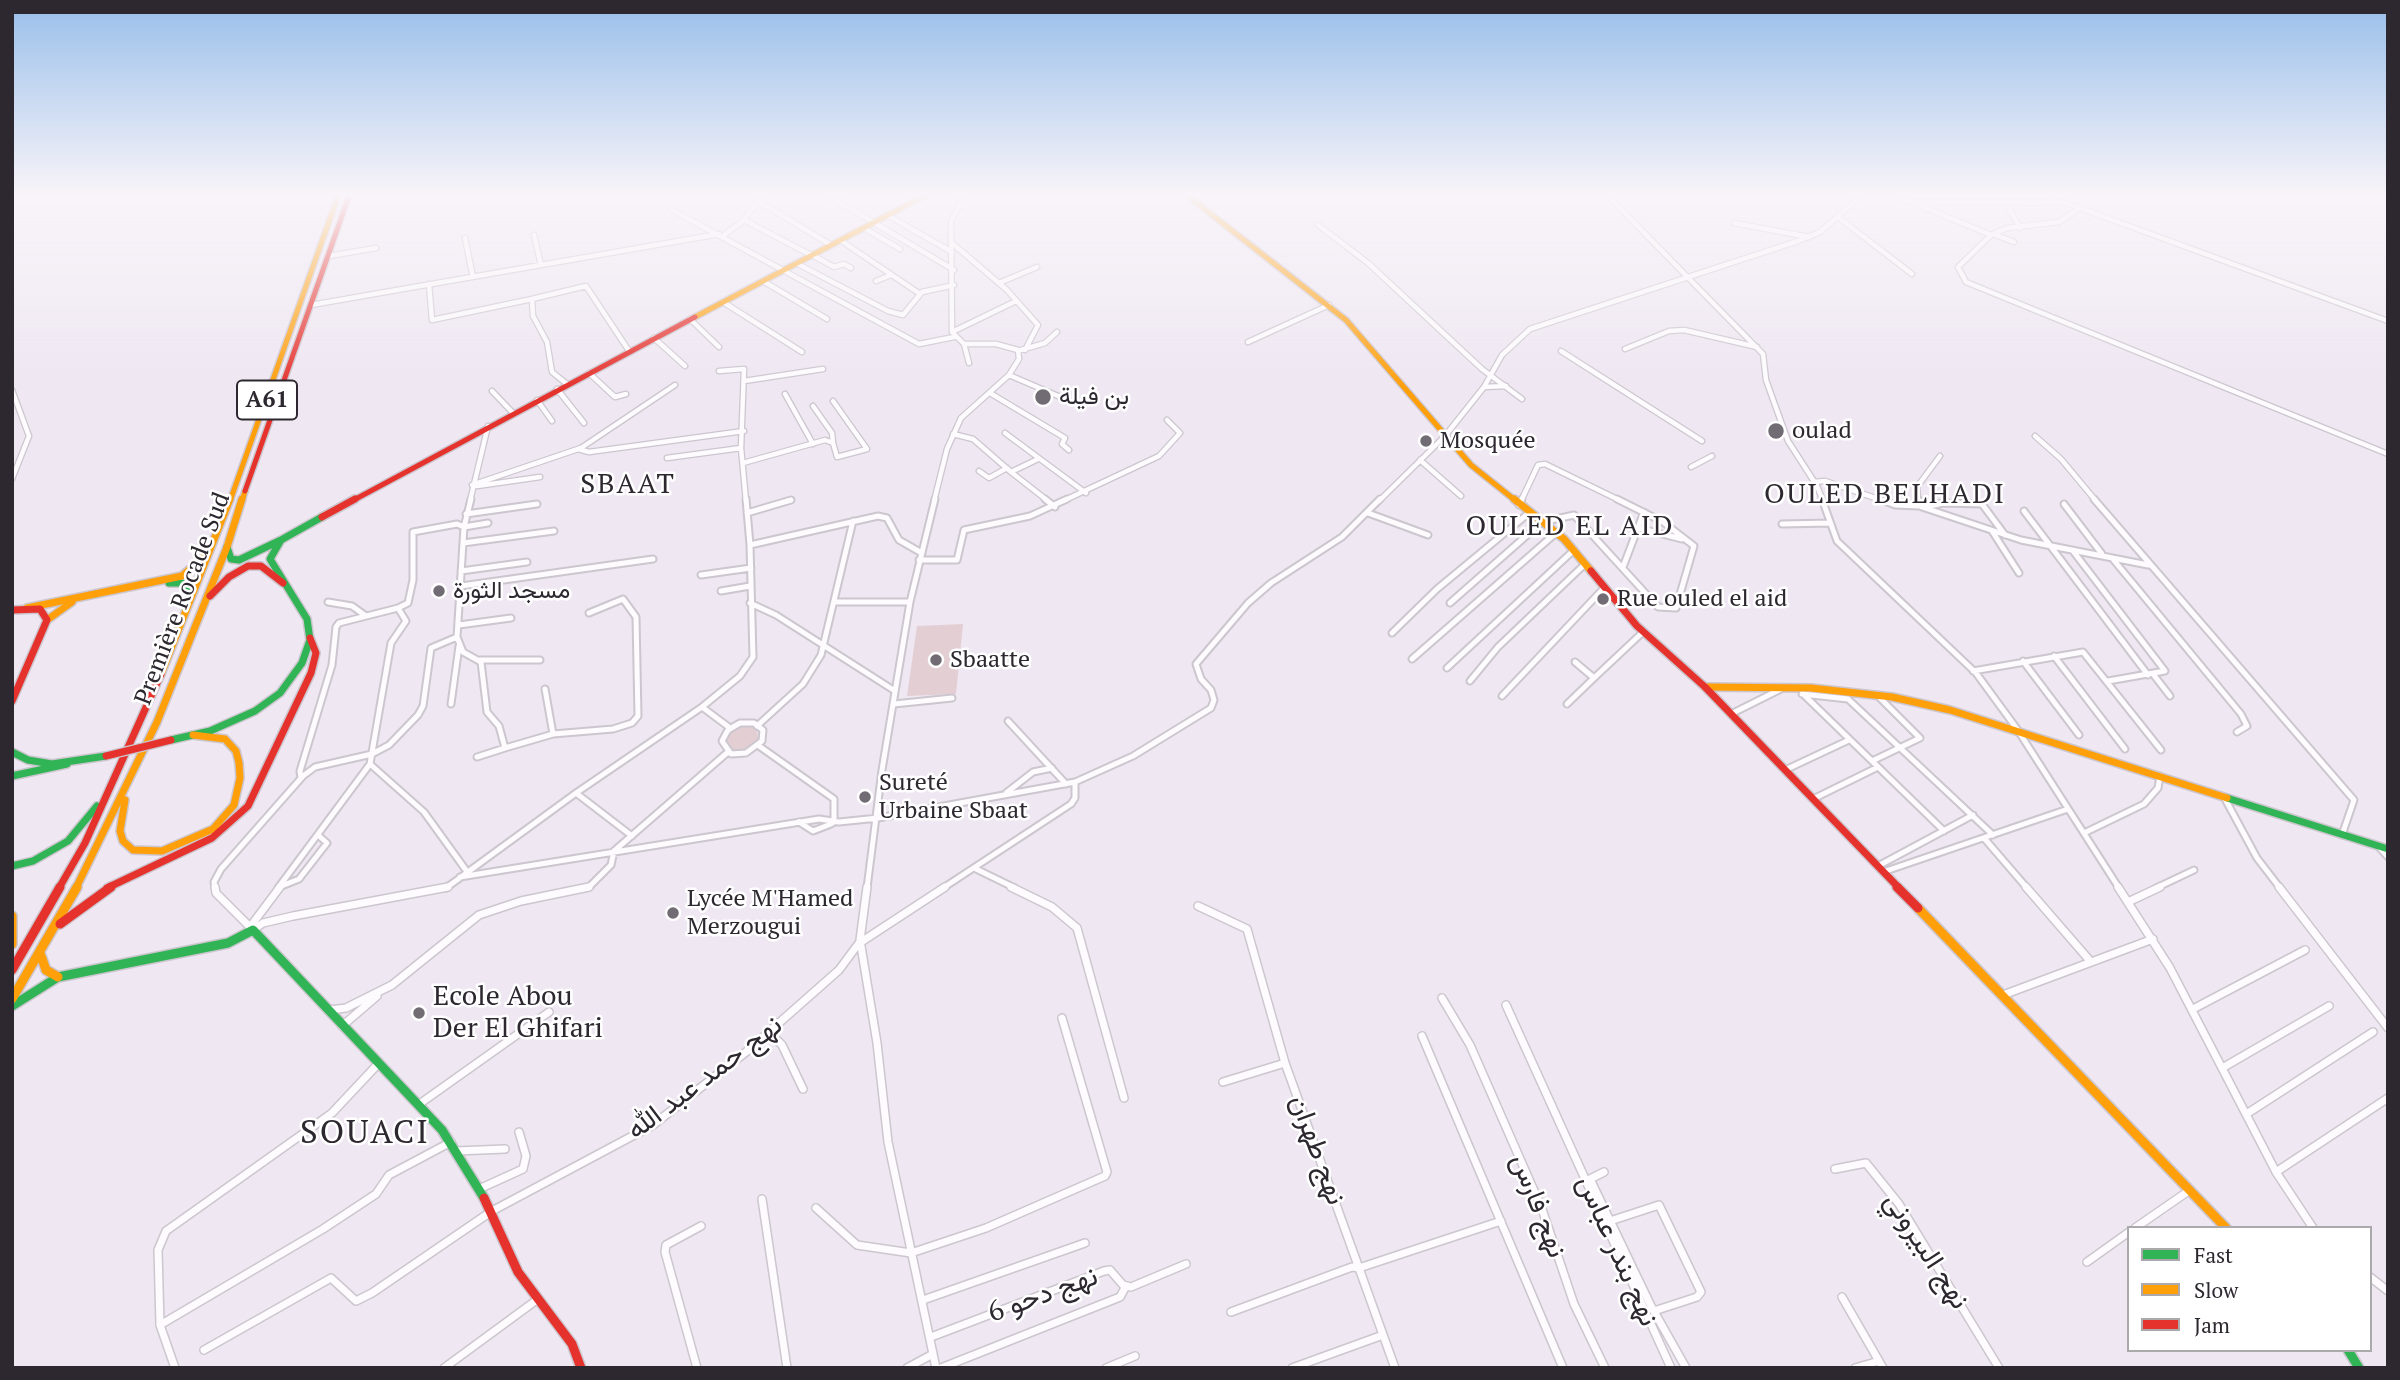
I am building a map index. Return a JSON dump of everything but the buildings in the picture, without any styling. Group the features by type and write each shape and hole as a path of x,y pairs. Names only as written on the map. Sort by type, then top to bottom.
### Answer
{"main road":[{"name":"Première Rocade Sud","path":"12,970 80,853 117,776 213,548 315,260"},
{"name":"Première Rocade Sud","path":"12,999 55,929 127,788 227,547 273,406 327,260"},
{"path":"227,547 232,559 239,560 281,540 488,426 801,260"},
{"path":"1271,260 1350,324 1482,476 1557,533 1574,550 1643,632 1731,713 2224,1226"},
{"path":"55,929 106,889 212,838 248,806 311,673 316,653 307,619 270,559 272,551 281,540"},
{"path":"12,610 182,576 213,548"},
{"path":"205,601 229,577 248,566 261,566 283,583"},
{"path":"12,701 47,620 69,603 182,583 188,587 190,603"},
{"path":"27,608 45,612 47,620"},
{"path":"12,776 193,735 247,715 280,693 302,663 310,638"},
{"path":"1705,687 1795,687 1877,695 1950,709 2388,849"},
{"path":"127,788 120,831 123,841 133,850 162,851 213,829 233,805 240,778 239,763 236,751 225,738 193,735"},
{"path":"12,752 28,760 67,764"},
{"path":"12,866 41,857 68,841 87,821 117,776"},
{"path":"12,916 12,944"},
{"path":"12,1006 58,977 228,943 251,929 451,1142 492,1211 518,1272 572,1344 581,1368"},
{"path":"40,953 47,970 58,977"},
{"path":"2349,1352 2359,1368"}],"street":[{"path":"470,260 473,277"},
{"path":"540,260 541,265"},
{"path":"311,304 569,260"},
{"path":"769,260 919,344 953,334 1016,301"},
{"path":"822,260 834,267 845,264 851,268"},
{"path":"870,260 919,295"},
{"path":"937,260 953,270"},
{"path":"952,260 953,334 964,344 969,363"},
{"path":"972,260 999,283 1038,325 1021,350 1009,375 961,418 953,434 920,552 910,602 860,941 877,1044 888,1142 938,1368 1120,1297 1126,1286"},
{"path":"1365,260 1491,375 1522,399"},
{"path":"1672,260 1763,354 1766,380 1788,441 1814,482 1837,541 1973,671 2017,729 2152,939 2248,1112 2276,1172 2312,1226"},
{"path":"251,929 262,923 293,916 436,892 468,874 799,822 878,818 1066,784 1133,756 1211,708 1214,700 1212,690 1201,679 1196,664 1248,603 1271,583 1326,549 1368,513 1445,436 1484,387 1502,355 1530,329 1738,260"},
{"path":"1894,260 1912,274"},
{"path":"1965,260 1958,267 1966,282 2388,454"},
{"path":"2223,260 2388,321"},
{"path":"796,263 888,312 904,314 919,295 929,289 954,285"},
{"path":"999,283 1037,267"},
{"path":"876,281 891,275"},
{"path":"763,281 827,319"},
{"path":"429,284 432,320 586,286 629,351"},
{"path":"532,299 533,316 547,342 552,372 567,384"},
{"path":"723,302 802,352"},
{"path":"1248,342 1329,305"},
{"path":"690,319 719,347"},
{"path":"1625,349 1669,331 1684,330 1758,347"},
{"path":"964,344 996,344 1021,350 1045,343 1057,332"},
{"path":"654,338 685,366"},
{"path":"1561,351 1702,441"},
{"path":"468,874 576,793 702,707 750,665 754,651 750,603 750,545 741,447 744,430 743,368 719,371"},
{"path":"744,381 823,369"},
{"path":"589,373 615,397 626,394"},
{"path":"1009,375 1072,402"},
{"path":"472,486 578,449 675,385"},
{"path":"1484,387 1506,386"},
{"path":"557,389 584,423"},
{"path":"12,390 29,433 12,480"},
{"path":"492,391 513,413"},
{"path":"990,393 1065,438 1062,444 1069,450"},
{"path":"785,394 813,444"},
{"path":"537,400 552,421"},
{"path":"813,406 832,433 837,457 867,449 832,401"},
{"path":"919,560 957,560 968,528 1030,516 1055,507 1159,456 1180,433 1167,420"},
{"path":"451,704 459,646 457,637 464,527 488,426"},
{"path":"578,449 589,452 744,430"},
{"path":"1005,433 1086,493"},
{"path":"953,434 974,439 1055,507"},
{"path":"2035,436 2061,459 2148,565 2354,800 2342,835"},
{"path":"743,463 825,440 833,443"},
{"path":"667,458 741,447"},
{"path":"1690,467 1712,456"},
{"path":"1922,507 1917,487 1940,456"},
{"path":"979,471 989,478 1038,459"},
{"path":"1420,460 1461,496"},
{"path":"1450,603 1542,522 1574,515 1658,607 1676,608 1694,546 1688,540 1644,512 1545,464 1538,465 1519,505"},
{"path":"472,486 540,477"},
{"path":"1814,482 1825,481 1895,505 1922,507 2004,535 2148,565"},
{"path":"747,513 791,500"},
{"path":"1922,507 1943,503 1982,504 2004,535"},
{"path":"466,514 537,504"},
{"path":"2064,504 2102,554"},
{"path":"2024,511 2150,675 2170,696"},
{"path":"1392,633 1437,589 1530,512"},
{"path":"1623,567 1644,512"},
{"path":"1368,513 1428,535"},
{"path":"750,545 853,520 887,518 899,540 920,552"},
{"path":"757,726 803,684 824,647 853,520"},
{"path":"301,778 300,771 332,665 332,643 339,623 408,603 413,580 414,532 457,524 464,527 488,523"},
{"path":"1782,524 1830,523"},
{"path":"1638,528 1688,540"},
{"path":"463,543 554,531"},
{"path":"1992,531 2019,573"},
{"path":"1412,659 1557,533"},
{"path":"1447,668 1574,550"},
{"path":"2073,551 2165,671 2108,681"},
{"path":"2112,558 2241,714 2247,726 2237,732"},
{"path":"461,586 653,559"},
{"path":"461,571 527,562"},
{"path":"1470,681 1498,647 1585,564"},
{"path":"701,575 751,568"},
{"path":"721,591 750,586"},
{"path":"1502,696 1604,588"},
{"path":"477,757 553,734 613,729 632,723 638,716 640,691 636,617 622,599 589,613"},
{"path":"328,602 352,606 366,616"},
{"path":"835,602 910,602"},
{"path":"750,603 776,615 895,691"},
{"path":"251,929 370,764 391,643 406,621 398,608"},
{"path":"459,625 510,618"},
{"path":"1567,704 1643,632"},
{"path":"251,929 216,893 214,882 220,869 301,778 326,763 372,754 389,745 418,715 425,699 431,648 457,637"},
{"path":"459,646 463,652 480,660 540,660"},
{"path":"1973,671 2082,652 2161,750"},
{"path":"2054,656 2125,749"},
{"path":"480,660 487,712 499,726 505,748"},
{"path":"2023,661 2079,735"},
{"path":"1575,662 1594,678"},
{"path":"1731,713 1786,687"},
{"path":"1795,687 1944,831"},
{"path":"545,689 553,734"},
{"path":"1802,694 1848,699 1993,835"},
{"path":"1872,761 1918,739 1920,735 1877,695"},
{"path":"894,704 952,698"},
{"path":"702,707 730,728"},
{"path":"1008,721 1066,784"},
{"path":"342,1027 382,991 479,915 521,901 589,887 611,865 614,851 728,752 746,753 759,746 764,736 757,726 747,722 730,728 722,741 728,752"},
{"path":"1785,770 1849,740"},
{"path":"759,746 834,799 834,822"},
{"path":"370,764 424,812 468,874"},
{"path":"1813,799 1878,767"},
{"path":"1005,794 1033,772 1052,768"},
{"path":"2084,833 2144,804 2158,788 2160,776"},
{"path":"860,941 1071,804 1075,798 1074,782"},
{"path":"576,793 632,836"},
{"path":"2223,796 2257,858 2388,1028"},
{"path":"1881,869 2068,810"},
{"path":"1881,869 1973,816"},
{"path":"279,887 299,879 327,843 318,835"},
{"path":"1984,838 2091,962"},
{"path":"2379,847 2388,857"},
{"path":"974,868 1052,906 1077,928 1124,1098"},
{"path":"2128,902 2194,870"},
{"name":"نهج طهران","path":"1198,906 1247,929 1285,1063 1395,1368"},
{"path":"2003,995 2152,939"},
{"name":"نهج حمد عبد الله","path":"204,1350 331,1278 356,1301 423,1260 492,1211 653,1125 769,1032 839,970 858,948 860,941"},
{"path":"2193,1009 2305,950"},
{"path":"326,1011 346,1007 382,991"},
{"name":"نهج فارس","path":"1442,998 1471,1045 1542,1209 1574,1304 1605,1368"},
{"path":"1506,1005 1564,1133"},
{"path":"2224,1067 2329,1006"},
{"path":"418,1105 549,1012"},
{"path":"816,1208 856,1245 911,1253 986,1228 1105,1176 1107,1172 1062,1018"},
{"path":"769,1032 782,1045 803,1089"},
{"path":"2248,1112 2373,1032"},
{"path":"1422,1036 1563,1368"},
{"path":"175,1368 160,1325 158,1250 166,1231 332,1113 377,1063"},
{"path":"1223,1082 1285,1063"},
{"path":"2276,1172 2388,1098"},
{"path":"479,1189 515,1175 523,1169 526,1156 519,1132"},
{"name":"نهج بندر عباس","path":"1564,1133 1671,1368"},
{"path":"160,1325 323,1229 376,1194 389,1175 451,1142"},
{"path":"456,1151 505,1149"},
{"name":"نهج البيروني","path":"1835,1169 1866,1163 1899,1204 1999,1368"},
{"path":"1604,1172 1590,1179 1655,1313 1686,1368"},
{"path":"2138,1226 2190,1190"},
{"path":"762,1199 787,1368"},
{"path":"1610,1221 1659,1205 1701,1292 1697,1297 1655,1313 1650,1324"},
{"path":"1231,1312 1352,1267 1359,1268 1501,1221"},
{"path":"697,1368 665,1252 666,1245 701,1226"},
{"path":"2087,1262 2127,1233"},
{"path":"923,1300 1085,1243"},
{"path":"1149,1280 1186,1264"},
{"name":"نهج دحو 6","path":"931,1337 1104,1271 1110,1270 1126,1286 1149,1280"},
{"path":"2372,1279 2388,1291"},
{"path":"1842,1297 1881,1364 1855,1368"},
{"path":"444,1368 538,1299"},
{"path":"1292,1368 1383,1335"},
{"path":"906,1368 933,1354"},
{"path":"1106,1368 1135,1356"}],"shaded area":[{"name":"Sbaatte","path":"963,624 956,694 907,696 917,626"},
{"path":"743,725 757,729 758,740 751,748 734,750 727,745 727,737 733,729"}],"traffic: fast":[{"path":"171,740 210,731 255,711 280,693 302,663 310,640 307,619 270,559 281,540 322,517"},
{"path":"227,547 231,559 239,560 281,540"},
{"path":"169,583 182,583 188,587 189,601"},
{"path":"12,752 28,760 52,764 106,756"},
{"path":"12,776 67,764"},
{"path":"2227,798 2388,849"},
{"path":"12,866 33,861 68,841 97,806"},
{"path":"12,1006 58,977 228,943 253,930 442,1130 484,1198"},
{"path":"2349,1352 2359,1368"}],"traffic: slow":[{"path":"161,674 213,548 315,260"},
{"path":"695,317 802,260"},
{"path":"1270,260 1346,320 1471,465 1564,539 1591,571"},
{"path":"12,999 88,868 157,722 227,547 245,491"},
{"path":"27,608 182,576 208,553"},
{"path":"47,620 72,602"},
{"path":"1705,687 1811,688 1892,697 1950,710 2227,798"},
{"path":"125,800 120,831 123,841 133,850 162,851 213,829 234,805 240,778 239,763 236,751 225,739 193,735"},
{"path":"1918,908 2224,1226"},
{"path":"12,916 12,944"},
{"path":"40,953 46,970 58,977"}],"traffic: jam":[{"path":"245,491 326,260"},
{"path":"322,517 695,317"},
{"path":"210,596 229,577 248,566 261,566 283,583"},
{"path":"1591,571 1637,626 1705,687 1918,908"},
{"path":"12,610 40,609 47,620 12,701"},
{"path":"60,924 106,889 212,838 248,806 311,673 316,653 310,638"},
{"path":"12,970 85,843 161,674"},
{"path":"106,756 171,740"},
{"path":"484,1198 518,1272 572,1344 581,1368"}],"place":[{"name":"بن فيلة","path":"1043,397"},
{"name":"oulad","path":"1776,431"},
{"name":"Mosquée","path":"1426,441"},
{"name":"مسجد الثورة","path":"439,591"},
{"name":"Rue ouled el aid","path":"1603,599"},
{"name":"Sbaatte","path":"936,660"},
{"name":"Sureté Urbaine Sbaat","path":"865,797"},
{"name":"Lycée M'Hamed Merzougui","path":"673,913"},
{"name":"Ecole Abou Der El Ghifari","path":"419,1013"}],"district":[{"name":"SBAAT","path":"628,485"},
{"name":"OULED BELHADI","path":"1885,495"},
{"name":"OULED EL AID","path":"1570,527"},
{"name":"SOUACI","path":"365,1134"}]}
